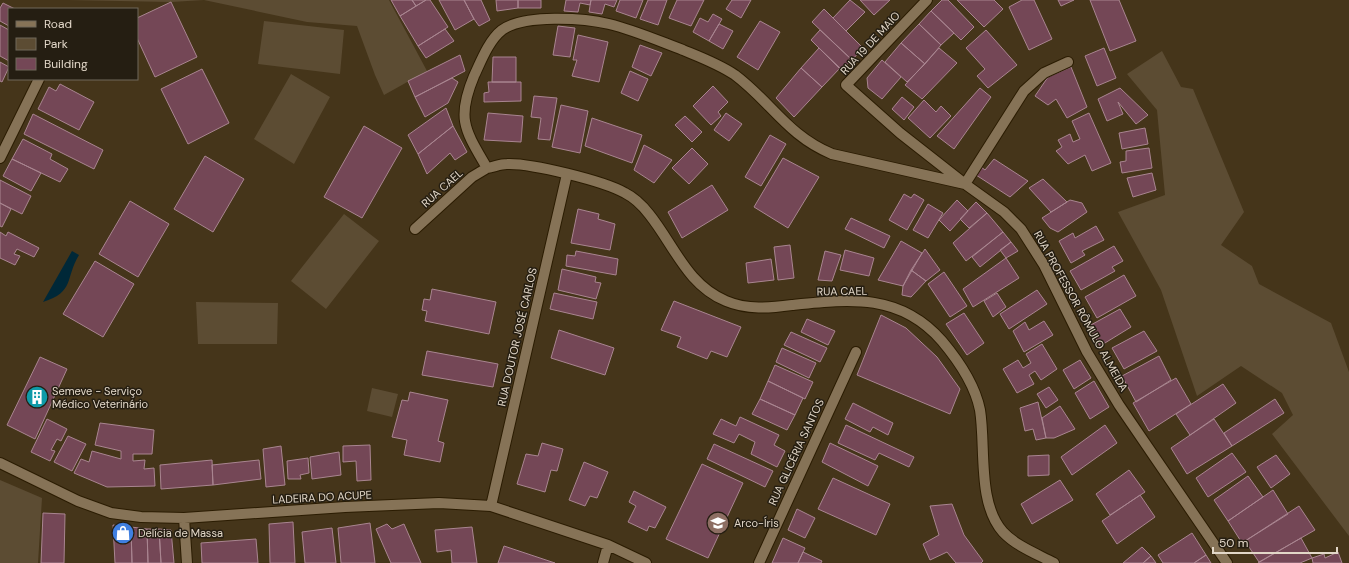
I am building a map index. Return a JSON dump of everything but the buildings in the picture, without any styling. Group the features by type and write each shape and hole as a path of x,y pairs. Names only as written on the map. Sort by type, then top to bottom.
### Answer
{"street":[{"name":"RUA 19 DE MAIO","path":"927,0 846,85 900,133 965,184"},
{"name":"RUA PROFESSOR RÔMULO ALMEIDA","path":"487,168 469,138 464,124 463,111 467,94 481,59 502,30 512,24 554,19 610,24 671,46 725,69 748,86 803,140 817,148 846,157 965,184 1004,212 1021,228 1044,265 1087,352 1118,405 1227,563"},
{"path":"965,184 1024,91 1044,72 1068,62"},
{"path":"0,158 39,80"},
{"path":"487,168 507,164 531,166 567,174"},
{"name":"RUA CAEL","path":"415,229 472,177 487,168"},
{"name":"RUA DOUTOR JOSÉ CARLOS","path":"491,506 567,174"},
{"name":"RUA CAEL","path":"567,174 611,187 638,202 660,228 685,270 712,294 725,301 738,305 763,308 835,300 880,303 910,314 927,327 941,340 974,390 979,408 982,429 986,493 989,506 996,522 1004,533 1016,542 1054,563"},
{"name":"RUA GLICÉRIA SANTOS","path":"759,563 856,352"},
{"name":"LADEIRA DO ACUPE","path":"0,463 78,501 111,513 141,517 184,518 345,507 439,503 491,506 608,545 646,563"},
{"path":"184,518 188,563"},
{"path":"603,563 608,545"}],"green space":[{"path":"67,0 204,0 171,2"},
{"path":"204,0 389,0 427,71 384,95 357,26 307,22"},
{"path":"264,21 344,30 340,74 258,64"},
{"path":"1162,51 1181,87 1193,89 1244,212 1221,245 1252,266 1259,284 1331,323 1349,372 1349,536 1272,434 1293,415 1282,393 1241,366 1197,396 1161,290 1118,212 1165,195 1157,110 1127,74"},
{"path":"291,74 330,97 294,164 254,139"},
{"path":"344,214 379,241 326,309 291,281"},
{"path":"196,302 278,303 277,344 198,344"},
{"path":"372,388 398,394 392,417 367,411"},
{"path":"0,480 42,498 38,563 0,563"}],"water":[{"path":"72,251 79,255 65,289 60,294 43,302"}],"place":[{"name":"Semeve - Serviço Médico Veterinário","path":"37,397"},
{"name":"Arco-Íris","path":"718,523"},
{"name":"Delícia de Massa","path":"123,533"}]}
